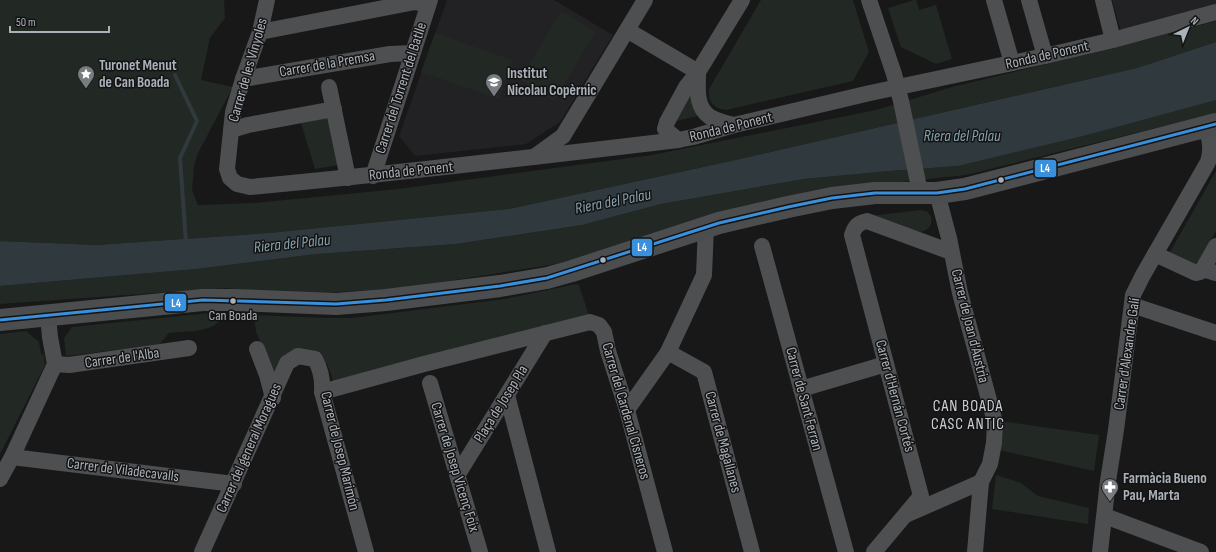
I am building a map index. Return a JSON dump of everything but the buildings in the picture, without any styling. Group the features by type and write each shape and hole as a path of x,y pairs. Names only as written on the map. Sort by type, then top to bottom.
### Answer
{"main road":[{"path":"0,320 203,300 336,304 453,293 526,281 572,271 706,227 781,209 832,198 875,193 929,192 974,187 1211,126"}],"street":[{"name":"Carrer de les Vinyoles","path":"238,184 230,178 227,169 233,112 260,32 267,0"},
{"path":"532,158 563,136 645,0"},
{"path":"698,72 699,101 702,110 702,120 686,139 666,129 667,122 686,87 698,72 742,0"},
{"name":"Carrer de Joan d'Àustria","path":"869,0 903,108 915,170 944,216 960,292 995,422 994,443 990,464 981,482 975,552"},
{"path":"994,0 1012,63"},
{"path":"1029,0 1044,56"},
{"path":"1103,0 1113,40"},
{"path":"260,32 415,2 429,3"},
{"name":"Carrer del Torrent del Batlle","path":"373,176 429,3"},
{"name":"Ronda de Ponent","path":"238,184 250,187 373,176 686,139 734,125 1113,40 1216,12"},
{"path":"627,30 698,72"},
{"name":"Carrer de la Premsa","path":"243,79 390,54 412,53"},
{"path":"329,87 348,178"},
{"path":"231,130 248,125 334,109"},
{"path":"702,110 710,117 734,125"},
{"name":"Carrer d'Alexandre Galí","path":"1100,552 1108,481 1134,295 1208,162 1211,152 1211,126"},
{"path":"563,136 563,150 567,154"},
{"name":"Carrer d'Hernán Cortés","path":"874,552 921,496 852,234 854,227 861,222 867,221 951,252"},
{"path":"627,410 668,352 704,275 706,227"},
{"name":"Carrer de Sant Ferran","path":"762,246 846,552"},
{"path":"1156,254 1196,273 1209,271 1216,246"},
{"path":"1132,305 1216,333"},
{"path":"0,478 12,457 55,364 48,316"},
{"name":"Carrer del Cardenal Cisneros","path":"545,333 590,322 599,325 604,332 608,351 627,410 665,552"},
{"path":"322,392 545,333"},
{"name":"Plaça de Josep Pla","path":"458,474 545,333"},
{"name":"Carrer de l'Alba","path":"55,364 69,365 189,348"},
{"path":"257,349 267,375 273,398"},
{"name":"Carrer de Magallanes","path":"668,352 704,372 752,552"},
{"name":"Carrer del general Moragues","path":"202,552 273,398 287,363 298,356 306,357"},
{"name":"Carrer de Josep Marimón","path":"306,357 315,359 323,377 322,392 366,552"},
{"path":"801,389 886,364"},
{"name":"Carrer de Josep Vicenç Foix","path":"430,383 480,552"},
{"path":"506,395 548,552"},
{"name":"Carrer de Viladecavalls","path":"12,457 234,484"},
{"path":"906,514 981,482"},
{"path":"1105,516 1201,552"}],"shaded area":[{"path":"0,0 224,0 225,18 210,38 201,80 233,87 198,153 194,166 192,190 198,205 255,203 398,189 652,155 876,110 952,87 1125,45 1216,21 1216,42 1137,68 731,161 509,209 269,233 97,245 0,241"},
{"name":"Institut Nicolau Copèrnic","path":"447,0 554,0 613,35 560,122 526,144 415,156 399,136"},
{"path":"761,0 853,0 869,52 853,81 726,110 718,108 712,104 709,98 709,89"},
{"path":"916,0 919,10 936,5 952,59 936,64 901,47 888,8"},
{"path":"1112,0 1216,0 1216,21 1125,45"},
{"path":"561,11 595,32 554,101 520,80"},
{"path":"435,33 512,60 499,99 421,72"},
{"path":"690,89 698,116 676,121"},
{"path":"1216,100 1216,113 966,175 891,183 556,264 404,288 290,295 226,288 0,304 0,286 196,269 317,254 456,244 582,225 661,204 804,179 958,166"},
{"path":"329,117 339,165 315,169 301,123"},
{"path":"1216,171 1216,231 1196,266 1170,252"},
{"path":"921,210 928,212 930,215 931,225 926,230 919,232 870,216"},
{"path":"576,284 579,285 589,316 334,385 330,371 323,359 318,354 305,349 297,349 275,377 256,332 254,315 351,318 505,299"},
{"path":"210,313 211,321 220,321 215,325 203,330 169,333 159,345 66,356 64,338 72,327"},
{"path":"26,331 39,342 41,354 44,355 45,365 0,454 0,334"},
{"path":"1001,421 1099,435 1094,471 999,450"},
{"path":"996,475 1021,483 1038,496 1089,508 1088,524 992,509"}],"water":[{"name":"Riera del Palau","path":"1216,42 1216,100 1083,136 958,166 804,179 661,204 582,225 456,244 317,254 196,269 0,286 0,241 97,245 269,233 509,209 731,161 1137,68"}],"waterway":[{"path":"175,75 197,121 180,158 186,243"}],"transit line":[{"name":"L4","path":"0,320 203,300 336,304 386,300 500,286 547,278 719,223 788,207 832,198 875,193 937,193 965,189 1216,124"}],"place":[{"name":"Turonet Menut de Can Boada","path":"86,89"},
{"name":"Institut Nicolau Copèrnic","path":"494,97"},
{"name":"Can Boada","path":"233,301"},
{"name":"Farmàcia Bueno Pau, Marta","path":"1110,502"}],"district":[{"name":"CAN BOADA CASC ANTIC","path":"968,415"}]}
